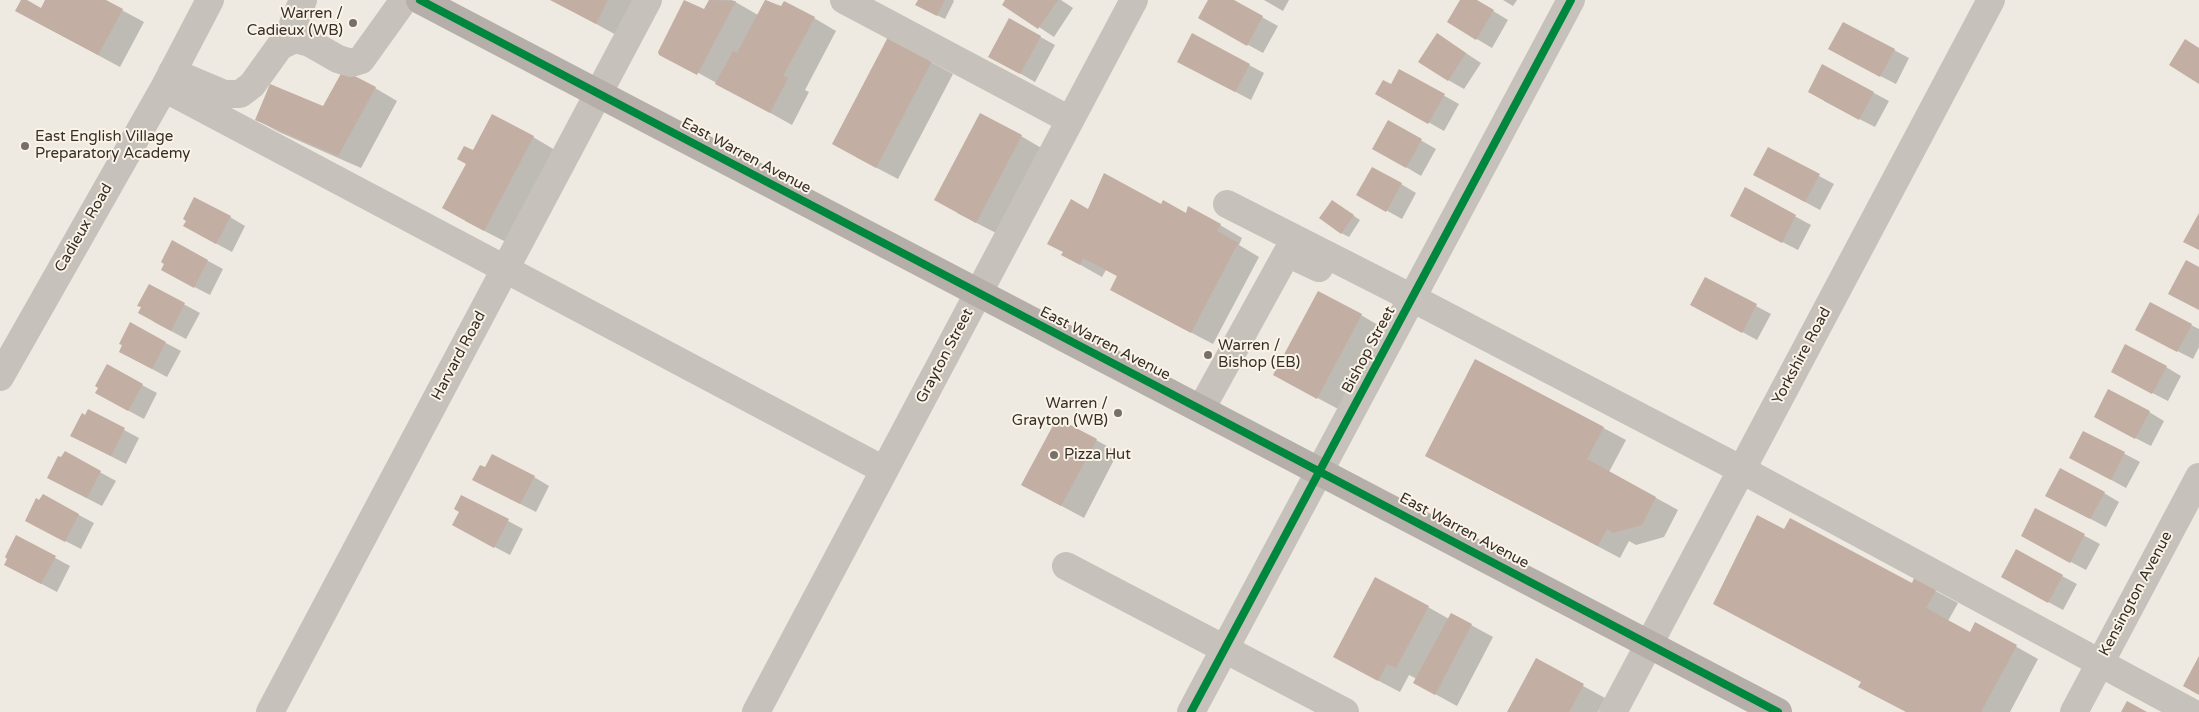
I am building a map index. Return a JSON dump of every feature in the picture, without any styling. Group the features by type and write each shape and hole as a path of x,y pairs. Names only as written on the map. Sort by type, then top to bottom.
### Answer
{"main road":[{"name":"East Warren Avenue","path":"420,0 1778,712"}],"street":[{"path":"296,39 293,24 303,0"},
{"path":"168,80 224,94 240,94 252,85 280,46 296,39 310,43 351,64 361,60 404,0"},
{"name":"Harvard Road","path":"270,712 648,0"},
{"path":"844,0 1070,120"},
{"name":"Grayton Street","path":"756,712 1134,0"},
{"name":"Bishop Street","path":"1191,712 1571,0"},
{"name":"Yorkshire Road","path":"1613,712 1992,0"},
{"name":"Cadieux Road","path":"0,377 168,80 200,4"},
{"path":"168,80 505,270 884,470"},
{"path":"1227,204 1409,304 1742,470 2191,712"},
{"path":"1201,409 1287,253 1409,304"},
{"name":"Kensington Avenue","path":"2074,712 2199,477"},
{"path":"1066,566 1345,712"}],"building":[{"path":"21,0 27,0 41,8 45,0 106,0 123,9 98,55 15,11"},
{"path":"550,0 608,0 596,24"},
{"path":"684,0 704,9 709,0 736,1 697,75 659,55 658,52"},
{"path":"765,0 781,6 784,1 815,17 783,76 788,78 770,113 715,84 733,51 737,53"},
{"path":"918,0 945,0 937,16 915,5"},
{"path":"1005,0 1058,0 1038,29 1002,5"},
{"path":"1208,0 1234,0 1263,16 1247,46 1198,18"},
{"path":"1460,0 1477,0 1494,10 1476,40 1447,22"},
{"path":"1009,18 1041,36 1020,74 988,57"},
{"path":"1843,22 1895,49 1880,77 1828,49"},
{"path":"1192,33 1250,64 1235,92 1177,62"},
{"path":"1437,33 1466,53 1448,81 1418,62"},
{"path":"888,37 932,61 876,168 832,144"},
{"path":"2185,39 2199,48 2199,84 2169,65"},
{"path":"1822,64 1874,92 1859,120 1808,92"},
{"path":"1399,69 1445,94 1428,124 1375,94 1383,80 1391,84"},
{"path":"343,70 376,87 338,156 255,120 270,84 323,106"},
{"path":"980,113 1022,135 976,223 934,200"},
{"path":"492,114 534,136 484,231 442,208 466,164 457,159 464,146 473,150"},
{"path":"1388,120 1422,139 1406,168 1372,149"},
{"path":"1768,147 1820,174 1805,202 1753,175"},
{"path":"1372,167 1402,183 1386,212 1356,195"},
{"path":"1104,173 1161,204 1163,200 1186,213 1188,206 1221,224 1217,231 1238,243 1191,333 1110,290 1117,276 1083,258 1080,265 1061,255 1063,252 1047,244 1071,199 1088,209"},
{"path":"1745,187 1796,215 1782,243 1730,216"},
{"path":"194,197 231,216 216,244 183,226 186,221 183,219"},
{"path":"1332,200 1354,215 1341,234 1319,218"},
{"path":"2199,213 2199,250 2183,242"},
{"path":"172,240 208,260 194,288 161,270 164,264 161,262"},
{"path":"2186,260 2199,267 2199,310 2168,294"},
{"path":"1705,277 1757,304 1742,333 1690,305"},
{"path":"149,284 185,303 171,331 138,313 141,307 137,306"},
{"path":"1318,291 1362,314 1317,399 1273,375"},
{"path":"2150,302 2192,324 2177,352 2135,330"},
{"path":"130,322 166,342 152,369 119,352 122,345 119,344"},
{"path":"2125,344 2167,366 2152,394 2111,372"},
{"path":"1475,359 1604,427 1587,459 1656,497 1642,525 1613,533 1607,529 1598,546 1425,456"},
{"path":"107,364 143,384 128,411 95,393 98,388 95,386"},
{"path":"2108,389 2150,411 2135,439 2094,417"},
{"path":"88,409 125,428 111,456 70,436 82,413 85,415"},
{"path":"1057,418 1097,439 1061,506 1021,485"},
{"path":"2083,431 2125,452 2111,480 2069,458"},
{"path":"65,451 101,471 87,498 47,478 58,456 61,457"},
{"path":"492,454 535,476 520,504 472,480 480,465 485,467"},
{"path":"2060,468 2105,492 2090,519 2045,496"},
{"path":"43,494 79,514 65,542 25,521 36,498 39,500"},
{"path":"461,495 509,519 494,548 452,525 459,512 454,509"},
{"path":"2035,508 2085,534 2070,563 2021,536"},
{"path":"1757,515 1784,529 1790,518 1912,583 1914,578 1936,590 1926,608 1970,632 1975,622 2017,645 1981,712 1906,712 1858,687 1861,682 1713,604"},
{"path":"16,535 56,556 41,584 4,565 7,559 5,557"},
{"path":"2016,549 2063,575 2048,603 2001,577"},
{"path":"1375,577 1429,606 1396,668 1387,664 1378,681 1333,657"},
{"path":"1451,613 1472,624 1435,695 1413,683"},
{"path":"2199,656 2199,695 2183,686"},
{"path":"1536,658 1584,684 1569,712 1507,712"},
{"path":"2127,701 2147,712 2121,712"}],"cycle path":[{"path":"420,0 1778,712"},
{"path":"1191,712 1571,0"}],"place":[{"name":"Warren / Cadieux (WB)","path":"353,23"},
{"name":"East English Village Preparatory Academy","path":"25,146"},
{"name":"Warren / Bishop (EB)","path":"1208,355"},
{"name":"Warren / Grayton (WB)","path":"1118,413"},
{"name":"Pizza Hut","path":"1054,455"}]}
